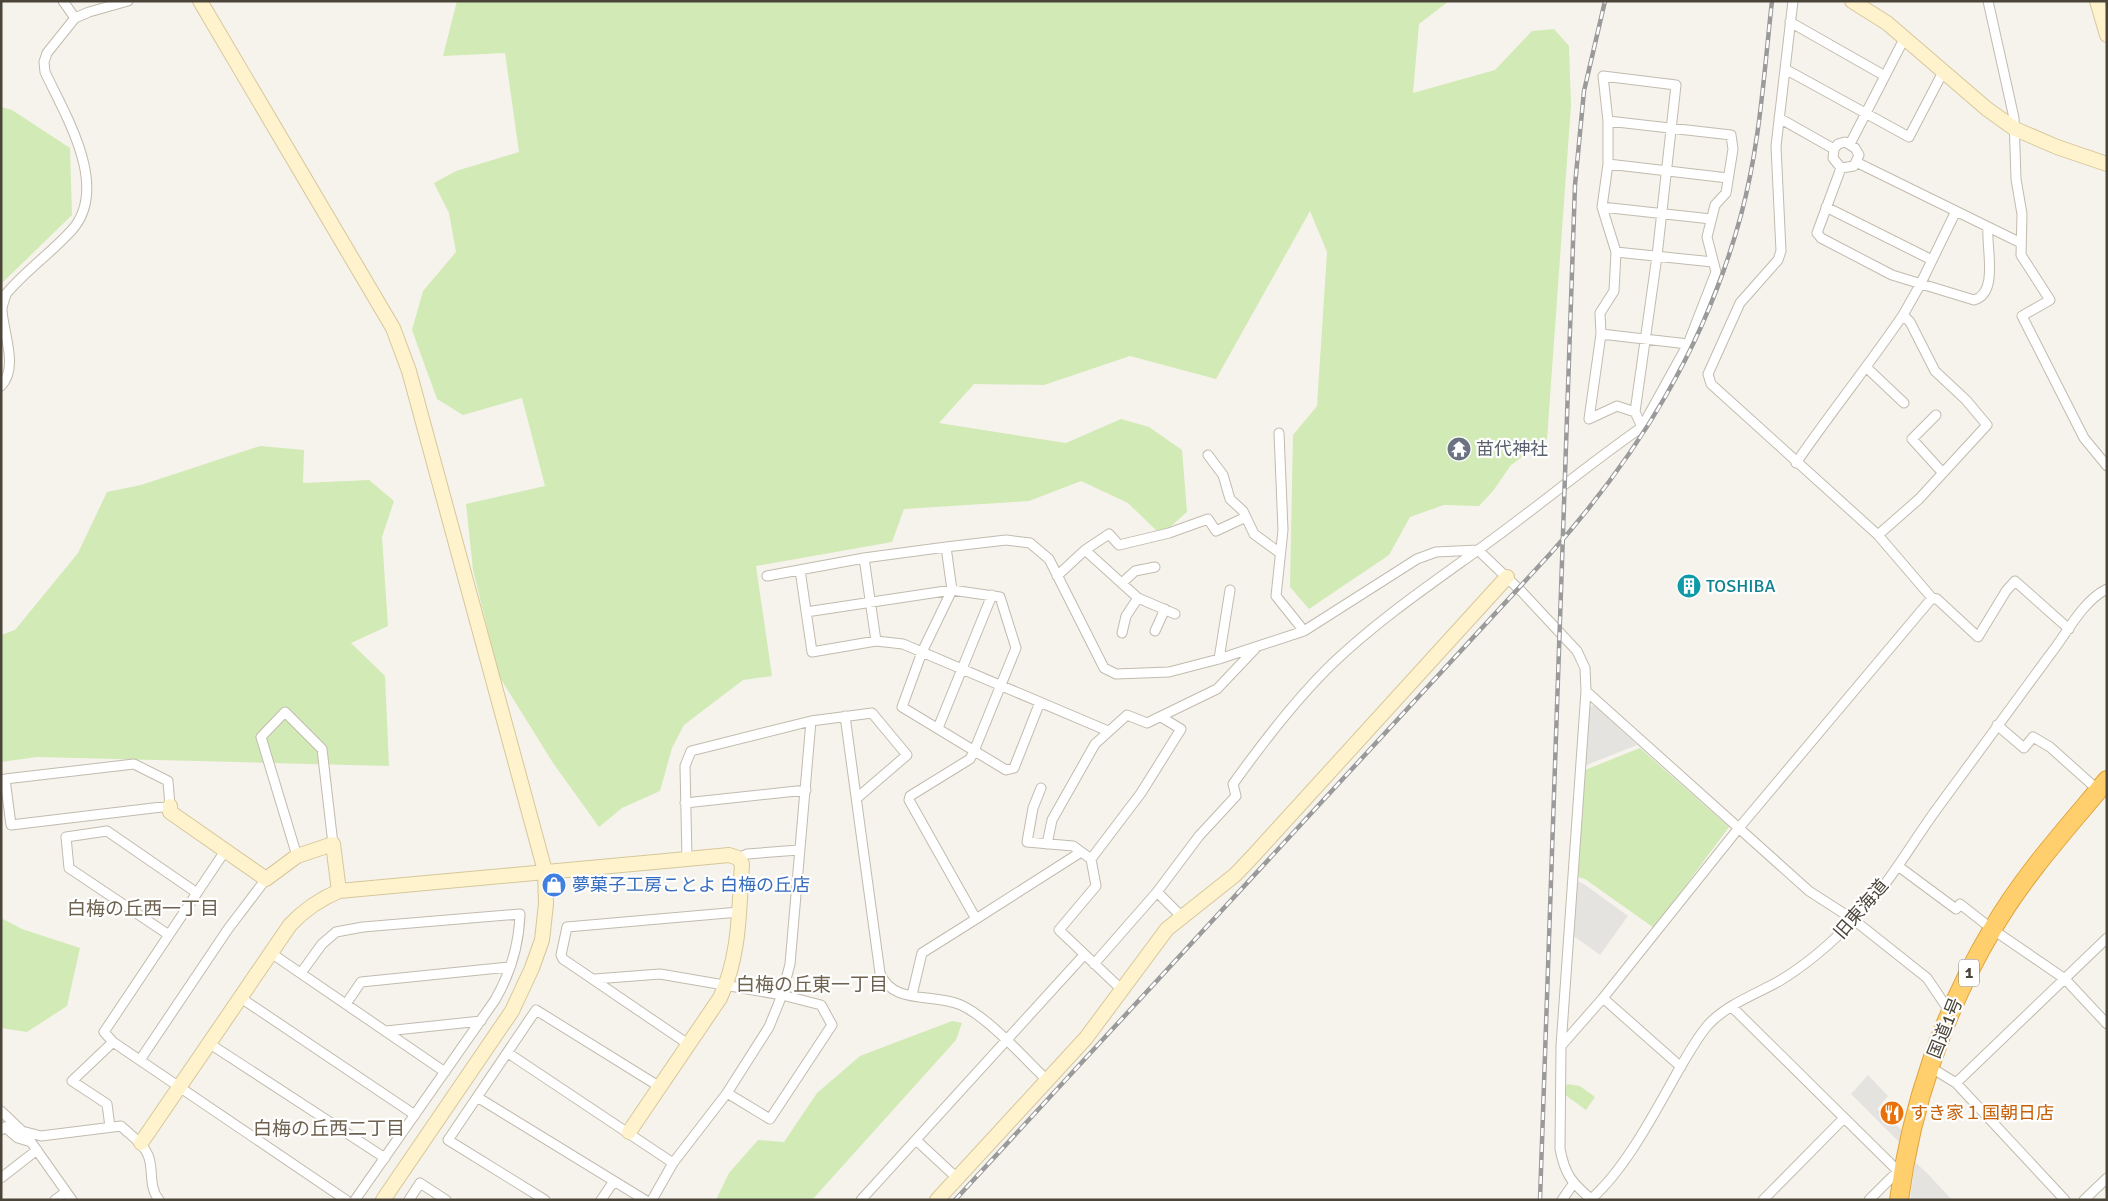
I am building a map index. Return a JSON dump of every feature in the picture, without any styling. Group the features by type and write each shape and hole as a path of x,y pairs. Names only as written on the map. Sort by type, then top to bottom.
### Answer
{"highway":[{"name":"国道1号","path":"1899,1200 1900,1171 1930,1067 1950,1012 1992,929 2036,868 2103,786"}],"street":[{"path":"63,1 75,18"},
{"path":"1,386 7,381 10,344 2,309 6,294 73,230 85,209 88,199 82,156 45,72 44,62 47,53 75,18 128,1"},
{"path":"200,1 393,328 409,371 545,871 546,904 542,940 532,968 512,1011 383,1200"},
{"path":"1792,1 1776,146 1781,251 1778,260 1740,303 1708,374 1711,384 1796,463 1878,535 1932,598 1937,599 1978,636 2006,591 2015,581 2069,629"},
{"path":"1852,1 1887,23 1943,72 2015,129 2057,147 2107,164"},
{"path":"1988,1 2014,118 2016,179 2022,214 2021,255 2050,300 2022,316 2084,438 2107,466"},
{"path":"2097,1 2107,35"},
{"path":"1790,22 1885,76"},
{"path":"1850,144 1904,39"},
{"path":"1785,69 1865,115 1909,137 1943,72"},
{"path":"1635,412 1617,406 1590,419 1601,334 1600,313 1614,291 1616,252 1602,207 1608,164 1608,121 1603,76 1676,85 1658,256 1635,412 1642,427"},
{"path":"1779,118 1834,149"},
{"path":"1094,964 1157,892 1199,836 1236,796 1233,784 1258,749 1289,711 1326,671 1385,618 1642,427 1688,344 1716,272 1707,237 1715,205 1726,193 1733,149 1731,135 1608,121"},
{"path":"1841,168 1833,158 1834,149 1838,144 1850,144"},
{"path":"1841,168 1849,168 1856,162 1859,155 1850,144"},
{"path":"1856,162 2021,243"},
{"path":"1608,164 1728,178"},
{"path":"1841,168 1817,233 1821,238 1892,275 1974,300 1982,298 1987,291 1989,282 1988,227"},
{"path":"1602,207 1711,219"},
{"path":"1826,207 1932,260"},
{"path":"1796,463 1833,408 1867,368 1903,315 1920,285 1956,211"},
{"path":"1616,252 1714,262"},
{"path":"1878,535 1919,498 1988,425 1966,400 1935,370 1910,322 1903,315"},
{"path":"1601,334 1688,344"},
{"path":"1867,368 1904,403"},
{"path":"1936,415 1912,439 1942,472"},
{"path":"1279,433 1283,530 1276,596 1304,631"},
{"path":"1208,455 1223,475 1230,499 1246,517 1254,534 1280,553"},
{"path":"1057,576 1085,550 1109,534 1119,545 1169,533 1208,519 1216,530 1246,517"},
{"path":"767,576 864,558 946,547 1006,540 1030,543 1045,555 1099,662 1110,672 1130,674 1169,672 1256,648 1304,631 1417,559 1436,552 1478,550 1507,577 1577,650 1585,668 1586,691 1561,1046 1560,1149 1563,1163 1573,1184 1591,1200"},
{"path":"946,547 952,590 922,652 902,707 1006,770 1014,768 1040,702"},
{"path":"1085,550 1138,598 1175,614"},
{"path":"864,558 876,641"},
{"path":"1122,583 1135,571 1155,567"},
{"path":"800,570 812,652 876,641 903,644 1108,731"},
{"path":"937,1200 1086,1038 1166,929 1235,875 1507,577"},
{"name":"旧東海道","path":"1591,1200 1636,1143 1708,1025 1732,1007 1782,979 1819,954 1854,920 1875,897 1898,866 1997,725 2069,629 2098,593 2107,589"},
{"path":"806,612 870,600 952,590 1000,597 1016,648 974,751 970,759 910,796 909,800 976,919"},
{"path":"1219,659 1230,590"},
{"path":"938,728 960,669 992,595"},
{"path":"1122,633 1126,616 1138,598"},
{"path":"1561,1046 1603,998 1738,829 1932,598"},
{"path":"1155,631 1165,609"},
{"path":"1047,844 1052,820 1094,744 1127,715 1147,723 1217,689 1256,648"},
{"path":"807,658 819,656 822,650"},
{"path":"1586,691 1809,891 1854,920 1927,978 1950,1012"},
{"path":"297,856 261,737 285,712 322,749 340,891"},
{"path":"688,859 685,766 691,750 811,721 872,713 907,754 857,798"},
{"path":"846,716 880,973 884,982 891,989 912,996 945,1000 961,1005 976,1015 1006,1041 1047,1080"},
{"path":"1091,859 1141,793 1181,729 1161,717"},
{"path":"652,1200 673,1163 727,1093 769,1027 782,995 790,964 811,721"},
{"path":"1997,725 2024,748 2033,737 2050,746 2103,786"},
{"path":"170,806 11,825 3,779 134,764 168,780 170,806 170,812 266,878"},
{"path":"1041,788 1033,808 1027,842 1073,846 1091,859 1096,886 1059,930 1121,989"},
{"path":"686,802 806,790"},
{"path":"169,935 69,868 66,837 107,831 197,893"},
{"path":"140,1060 228,929 266,878 297,856 333,844"},
{"path":"738,858 747,854 799,850"},
{"path":"225,851 104,1032 113,1042 180,1089 346,1200"},
{"path":"912,996 922,953 1081,852"},
{"path":"141,1144 290,925 305,909 323,898 340,891 545,871 729,855 738,858 742,864 737,944 726,985 629,1132"},
{"path":"1898,866 1956,909 1960,904 1992,929 2064,979 2107,1024"},
{"path":"1157,892 1182,917"},
{"path":"688,1044 563,959 561,955 567,927 739,912"},
{"path":"301,973 322,944 336,932 363,927 520,914 519,933 502,988 481,1021 355,1200"},
{"path":"1956,1083 2107,938"},
{"path":"272,953 445,1072"},
{"path":"861,1200 1084,955"},
{"path":"346,1004 362,982 510,967"},
{"path":"595,979 660,974 782,995 821,1005 832,1025 770,1119 727,1093"},
{"path":"241,998 414,1115"},
{"path":"1603,998 1681,1067"},
{"path":"1732,1007 1900,1171 1869,1200"},
{"path":"545,1200 448,1140 536,1010 660,1087"},
{"path":"386,1031 481,1021"},
{"path":"110,1128 107,1104 72,1081 113,1042"},
{"path":"210,1044 385,1158"},
{"path":"508,1054 629,1132 673,1163"},
{"path":"1930,1067 1956,1083 2065,1200"},
{"path":"477,1097 645,1200"},
{"path":"1,1111 22,1131 40,1136 121,1126 141,1144 149,1155 153,1188 159,1200"},
{"path":"1763,1200 1844,1118"},
{"path":"1,1130 5,1127 18,1138 31,1142 69,1196 55,1200"},
{"path":"916,1140 957,1178"},
{"path":"1,1178 37,1150"},
{"path":"2084,1200 2107,1178"},
{"path":"601,1200 614,1181"},
{"path":"409,1200 420,1183 446,1200"},
{"path":"1562,1200 1573,1184"}],"green space":[{"path":"457,1 1449,1 1419,24 1413,93 1495,70 1532,31 1554,29 1569,46 1571,105 1547,439 1511,465 1493,491 1479,506 1444,505 1410,517 1389,555 1309,609 1290,587 1293,435 1317,406 1327,252 1310,211 1216,379 1130,356 1044,385 974,384 939,423 1066,443 1121,419 1149,427 1182,450 1187,512 1161,535 1128,503 1081,481 1029,501 904,509 892,542 756,566 772,676 743,680 684,725 672,748 660,791 622,808 599,827 553,763 499,676 473,570 466,504 545,486 522,398 463,415 437,399 412,330 423,291 456,252 449,213 434,183 456,171 519,152 505,53 443,56"},
{"path":"1,107 12,110 70,148 72,215 1,284"},
{"path":"260,446 304,450 303,483 369,480 394,501 382,537 388,626 351,643 385,676 389,766 37,757 1,762 1,635 15,630 78,553 107,492 141,485"},
{"path":"1640,748 1729,827 1654,928 1585,879 1578,877 1585,770"},
{"path":"1,918 22,929 80,948 67,1006 27,1032 1,1028"},
{"path":"952,1021 962,1023 956,1040 812,1200 716,1200 729,1173 758,1140 784,1142 817,1093 860,1056"},
{"path":"1567,1084 1580,1086 1595,1097 1586,1110 1564,1094"}],"shaded area":[{"path":"1594,705 1637,745 1584,766 1587,708"},
{"path":"1577,881 1628,916 1600,955 1571,934"},
{"path":"1868,1075 1888,1096 1877,1109 1902,1130 1899,1142 1851,1094"},
{"path":"1915,1162 1928,1174 1952,1200 1910,1200"}],"railway":[{"path":"1540,1200 1575,185 1584,91 1605,1"},
{"path":"955,1200 1550,554 1582,516 1640,437 1666,396 1689,353 1709,309 1741,215 1757,135 1772,1"}],"place":[{"name":"苗代神社","path":"1459,449"},
{"name":"TOSHIBA","path":"1689,586"},
{"name":"夢菓子工房ことよ 白梅の丘店","path":"554,885"},
{"name":"すき家１国朝日店","path":"1892,1113"}],"district":[{"name":"白梅の丘西一丁目","path":"143,909"},
{"name":"白梅の丘東一丁目","path":"812,985"},
{"name":"白梅の丘西二丁目","path":"329,1129"}]}
